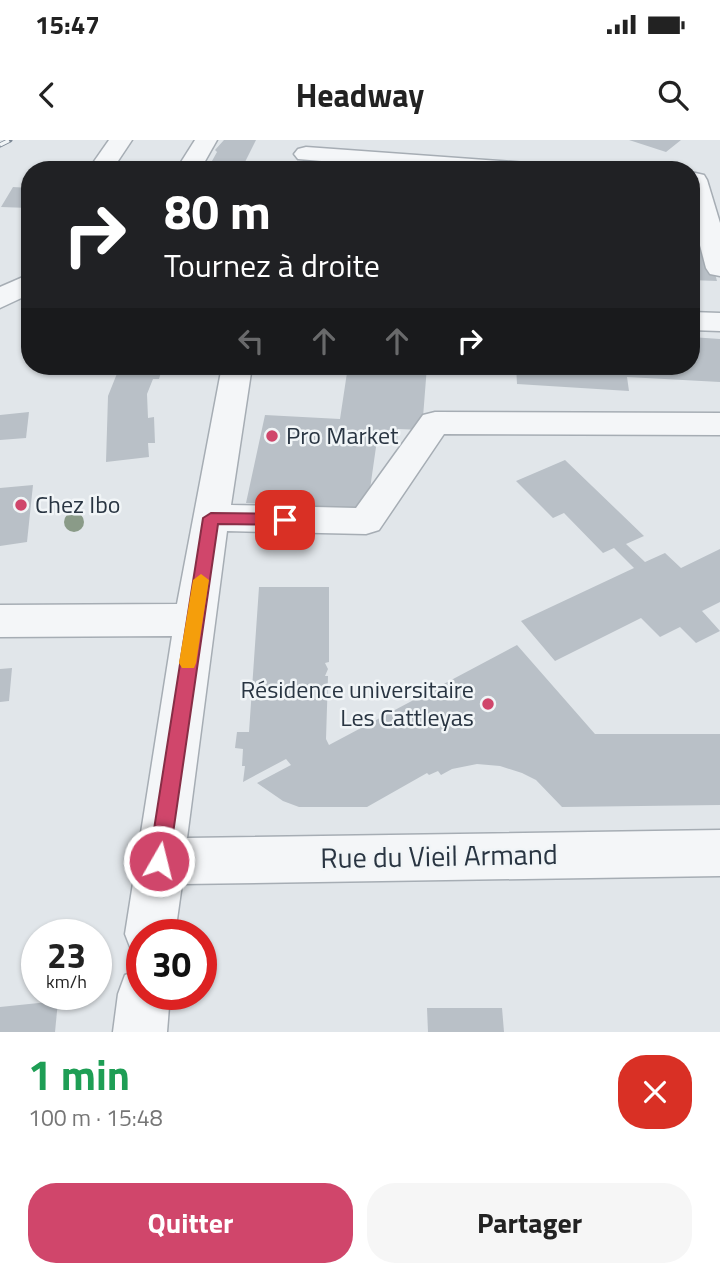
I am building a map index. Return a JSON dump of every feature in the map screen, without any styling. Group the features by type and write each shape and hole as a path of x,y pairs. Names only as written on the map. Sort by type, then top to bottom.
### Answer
{"street":[{"path":"106,161 121,140"},
{"path":"193,161 206,140"},
{"path":"306,155 394,161"},
{"path":"700,198 720,268"},
{"path":"0,299 21,287"},
{"path":"700,321 720,322"},
{"path":"152,919 194,620 235,375"},
{"path":"211,518 366,521 435,423 720,424"},
{"path":"0,621 194,620"},
{"name":"Rue du Vieil Armand","path":"159,861 720,853"},
{"path":"140,1032 142,1010"}],"building":[{"path":"224,140 256,140 246,161 212,161 217,152 215,150"},
{"path":"629,140 681,140 666,152"},
{"path":"13,187 21,187 21,208 1,207"},
{"path":"700,230 703,230 717,281 700,280"},
{"path":"700,338 720,339 720,382 627,377 629,391 517,384 516,375 700,375"},
{"path":"116,375 160,375 159,379 153,379 147,394 148,418 154,417 155,443 148,443 149,457 106,462 108,396"},
{"path":"347,375 426,375 422,430 398,429 397,441 377,440 367,510 246,503 265,415 340,419"},
{"path":"29,412 26,438 0,440 0,415"},
{"name":"Résidence universitaire Les Cattleyas","path":"565,460 644,536 626,544 645,562 665,553 681,568 720,549 720,602 702,611 720,631 696,643 680,627 660,637 641,618 555,661 521,621 634,568 614,548 603,553 564,513 553,518 516,481"},
{"path":"33,485 27,542 0,546 0,488"},
{"name":"Résidence universitaire Les Cattleyas","path":"259,587 329,587 329,662 325,663 328,669 325,676 328,676 326,739 329,745 517,645 595,734 720,734 720,805 562,807 536,780 500,766 477,764 452,769 441,775 438,771 429,775 427,773 367,807 299,807 283,801 257,783 291,765 286,759 243,782 243,749 235,748 237,732 249,732"},
{"path":"12,668 9,701 0,702 0,669"},
{"path":"21,1005 21,1010 57,1010 55,1032 0,1032 0,1007"},
{"path":"427,1008 502,1008 504,1032 428,1032"}],"railway":[{"path":"0,145 10,140"}],"slow traffic":[{"path":"188,663 201,580"}],"place":[{"name":"Pro Market","path":"272,436"},
{"name":"Chez Ibo","path":"21,505"},
{"name":"Résidence universitaire Les Cattleyas","path":"488,704"}],"route":[{"path":"159,861 211,518 285,520"}]}
